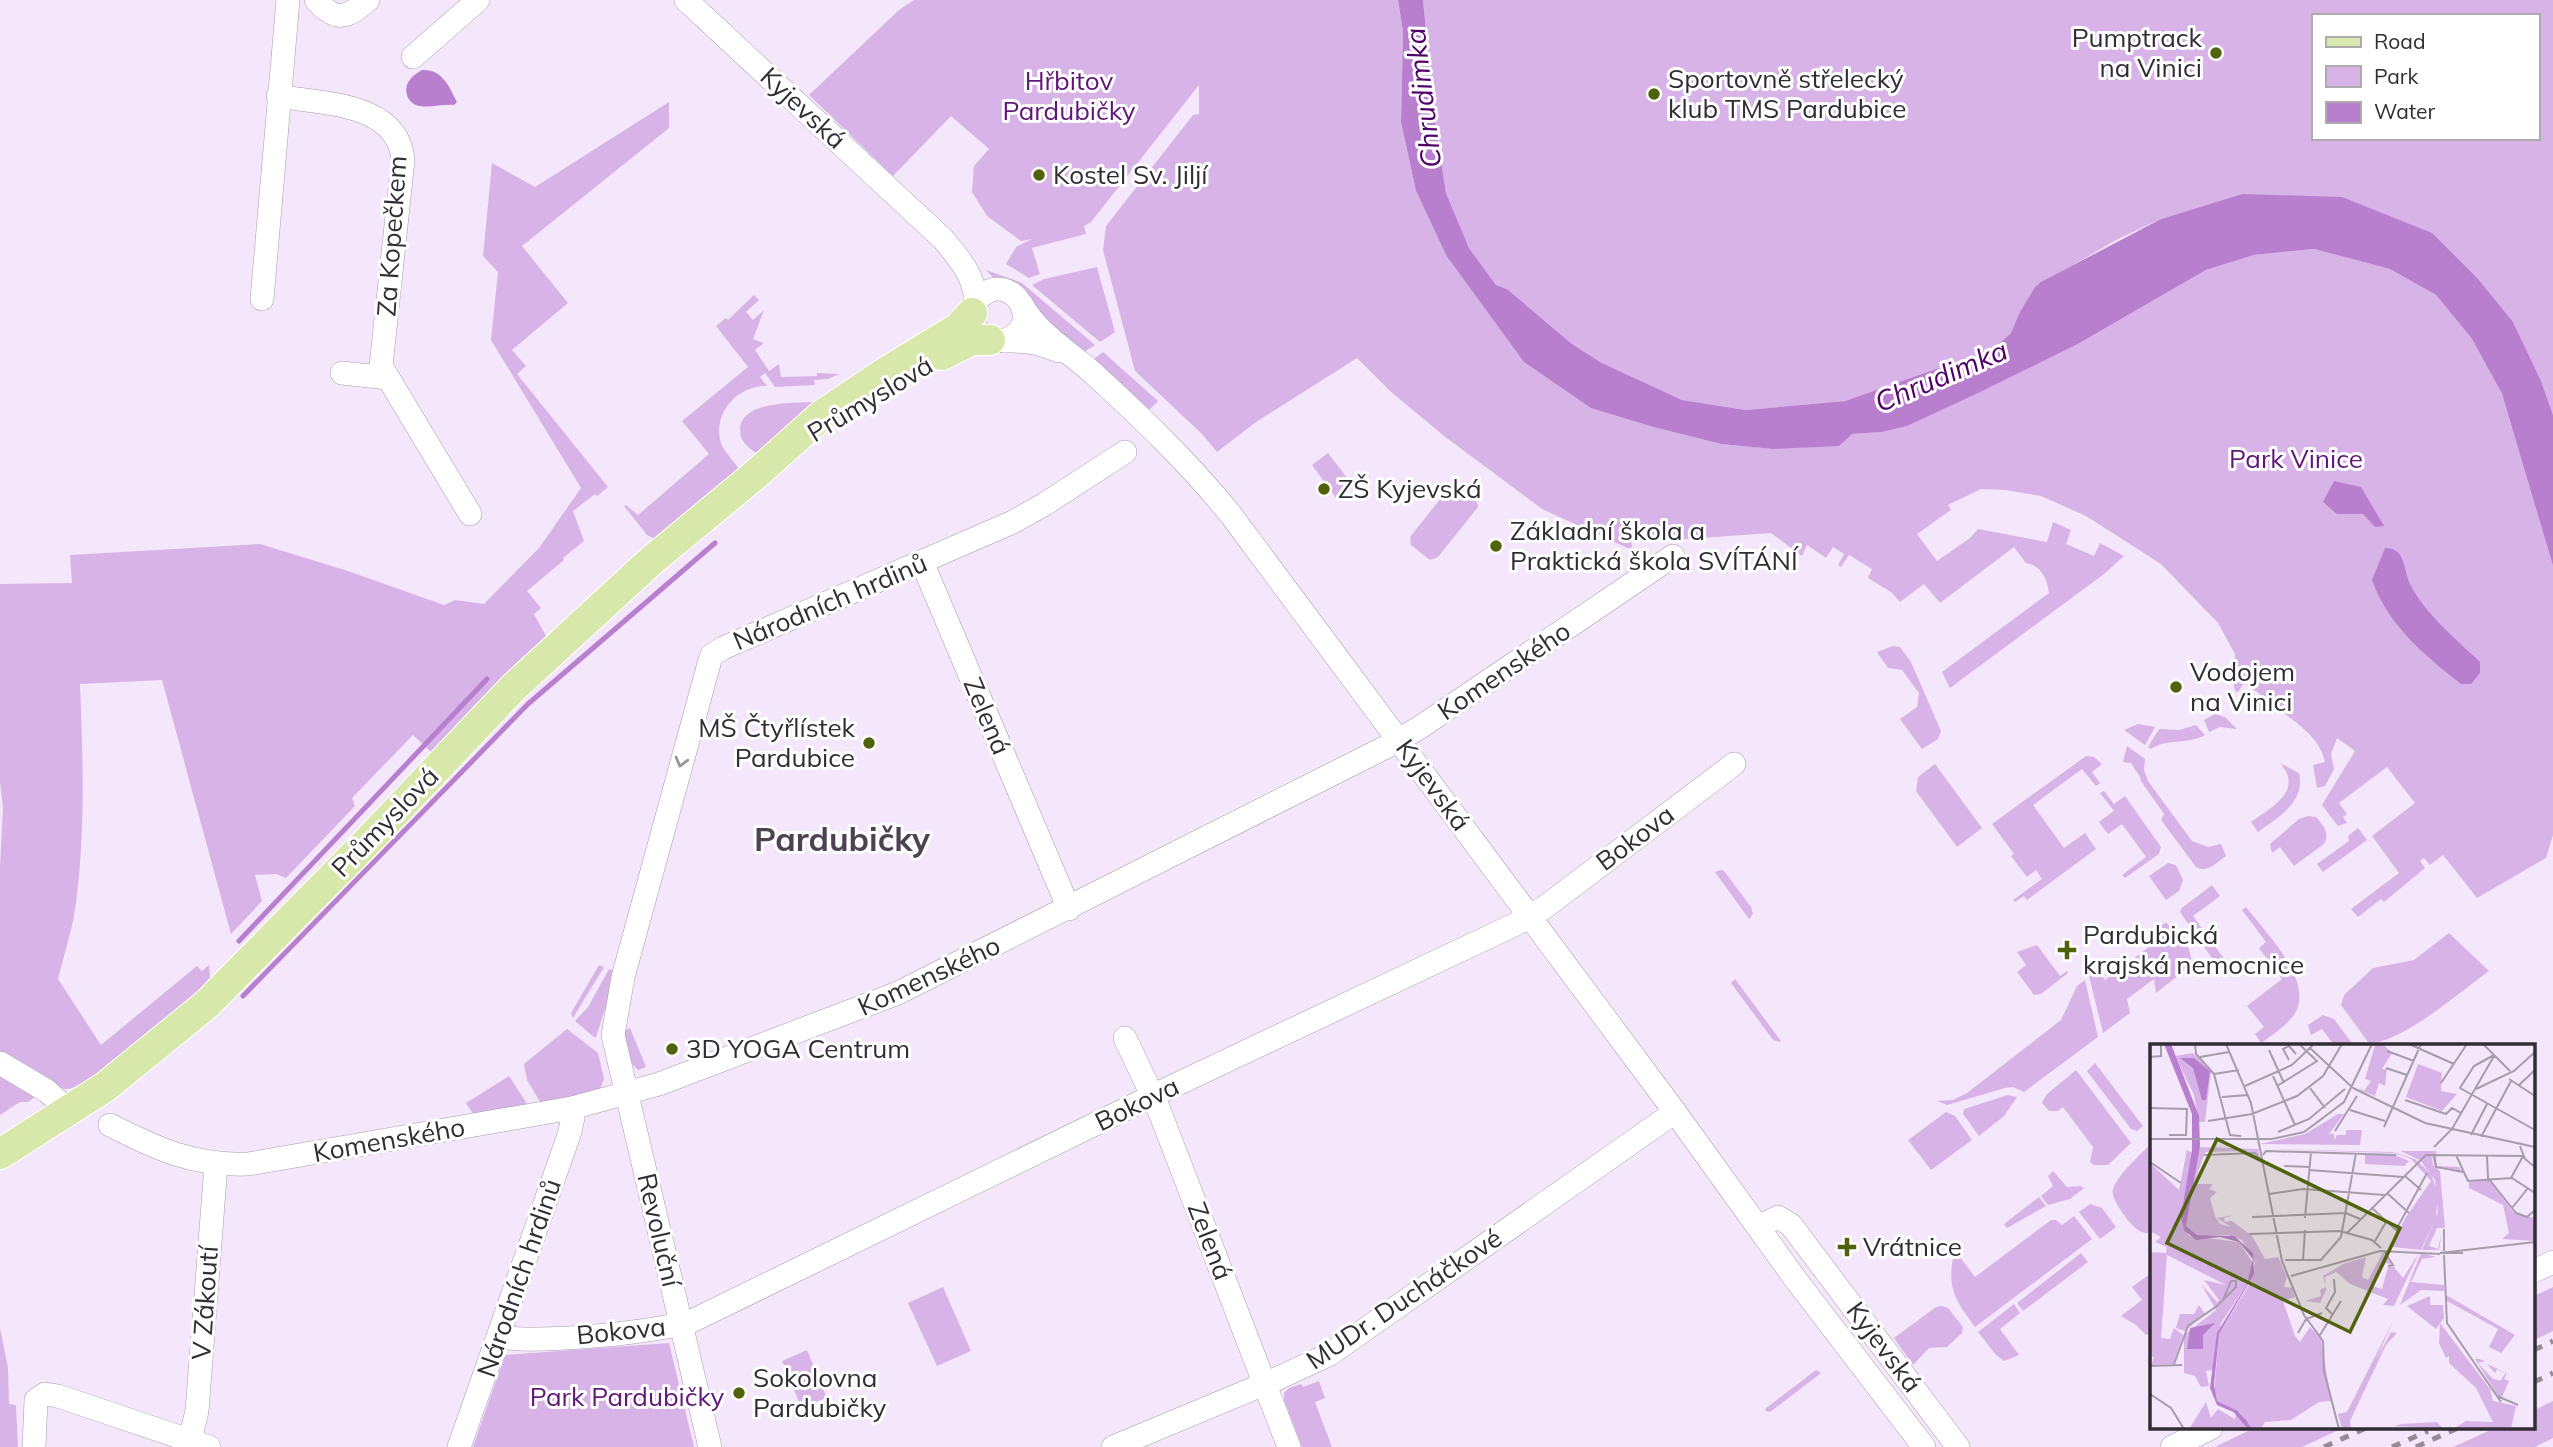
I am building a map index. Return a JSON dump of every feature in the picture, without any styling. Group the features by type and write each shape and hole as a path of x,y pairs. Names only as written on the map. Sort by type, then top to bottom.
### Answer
{"main road":[{"name":"Průmyslová","path":"0,1154 69,1111 132,1066 206,1004 357,852 514,687 651,561 822,415 877,377 958,328 974,308"},
{"name":"Průmyslová","path":"756,474 888,383 967,341 996,340"}],"street":[{"path":"262,299 288,0"},
{"path":"316,0 326,11 340,16 351,14 368,0"},
{"path":"413,57 478,0"},
{"name":"Kyjevská","path":"686,0 943,239 963,264 974,288 974,308"},
{"name":"Za Kopečkem","path":"278,96 373,114 394,135 401,148 403,160 381,366 470,514"},
{"name":"Kyjevská","path":"920,217 960,249 992,284 1014,298 1036,326 1083,364 1154,429 1203,481 1271,565 1785,1265 1924,1447"},
{"path":"991,290 1014,298 1024,320 1020,330 1012,337 996,340 977,331 973,323 974,308 982,295 991,290"},
{"name":"Kyjevská","path":"996,340 1046,346 1083,364"},
{"path":"342,373 388,378"},
{"name":"Národních hrdinů","path":"626,1094 613,1045 613,1026 619,992 712,655 1027,515 1125,452"},
{"name":"Komenského","path":"110,1125 163,1151 216,1165 270,1161 572,1108 626,1094 697,1070 898,993 1400,740 1673,556"},
{"name":"Zelená","path":"922,562 1069,909"},
{"name":"Bokova","path":"499,1336 532,1339 681,1325 1530,916 1734,764"},
{"name":"Zelená","path":"1125,1038 1152,1097 1289,1447"},
{"path":"0,1063 47,1091 69,1111"},
{"name":"Revoluční","path":"626,1094 710,1447"},
{"name":"Národních hrdinů","path":"458,1447 569,1135 572,1108"},
{"name":"MUDr. Ducháčkové","path":"1113,1447 1330,1354 1675,1112"},
{"name":"V Zákoutí","path":"200,1444 197,1412 216,1165"},
{"name":"Kyjevská","path":"1758,1227 1772,1219 1782,1218 1791,1225 1958,1447"},
{"path":"1785,1265 1809,1248"},
{"path":"2536,1270 2553,1262"},
{"path":"34,1447 35,1406 39,1396 49,1394 200,1444"},
{"path":"2172,1447 2207,1430"}],"green space":[{"path":"914,0 1398,0 1403,32 1401,122 1416,191 1446,255 1657,428 1721,444 1773,449 1907,426 2076,345 2206,270 2254,255 2314,249 2390,269 2436,295 2472,339 2502,394 2553,566 2553,835 2546,858 2477,898 2443,855 2430,865 2424,858 2420,861 2425,868 2384,902 2381,899 2358,917 2351,909 2399,873 2372,836 2415,803 2387,767 2339,803 2347,814 2343,817 2347,823 2338,826 2322,805 2355,751 2337,738 2331,754 2334,769 2325,786 2317,788 2313,765 2325,762 2317,743 2303,728 2269,702 2260,712 2253,705 2260,694 2244,683 2238,692 2235,691 2235,654 2218,623 2161,564 2086,516 2041,496 1981,489 1948,505 1951,510 1917,534 1937,561 1970,538 1978,529 2047,542 2053,522 2071,530 2066,544 2094,556 2100,543 2124,556 2104,574 1950,688 1942,672 2049,593 2043,574 2026,563 2014,547 1940,603 1924,584 1900,602 1891,592 1868,578 1872,569 1849,555 1841,567 1838,565 1844,554 1833,547 1826,558 1807,545 1802,556 1771,533 1672,540 1631,534 1632,550 1542,509 1444,436 1390,391 1357,358 1256,422 1217,452 1202,434 1135,371 1103,250 1106,226 1193,115 1199,114 1199,85 1091,222 1084,226 1086,234 1032,248 1040,274 1029,278 1006,264 1016,247 1032,239 1021,241 987,216 972,192 974,166 989,149 951,116 893,176 809,95 899,10"},
{"path":"1423,0 2553,0 2553,415 2541,381 2513,322 2242,194 2161,219 2118,239 2035,287 2011,333 1980,357 1936,369 1845,401 1746,410 1682,400 1600,362 1572,344 1507,289 1496,285 1469,248 1446,193 1435,122"},
{"path":"669,102 669,128 522,246 568,303 512,350 526,366 517,374 608,487 573,511 584,541 527,591 541,608 534,614 546,636 432,753 413,735 352,798 355,806 286,878 276,874 255,875 262,901 231,934 162,680 80,684 83,771 78,887 74,916 58,979 101,1045 197,966 202,971 209,965 210,977 187,1002 143,1040 78,1085 67,1089 53,1085 0,1054 0,867 3,807 0,782 0,584 72,583 70,555 260,544 444,605 455,600 484,604 539,548 581,488 491,340 498,272 483,256 492,163 535,187"},
{"path":"1097,267 1115,332 1100,342 1032,285 1044,279"},
{"path":"986,270 1022,283 1095,345 1084,352 1052,331 1026,294 1027,291 1021,286 995,279"},
{"path":"754,295 759,300 746,312 753,320 764,310 753,339 764,343 755,350 769,371 779,364 781,377 817,376 817,373 839,374 828,379 814,380 815,385 775,387 765,373 760,377 767,386 746,390 737,396 724,412 719,432 723,447 740,471 657,540 647,535 624,506 638,515 709,454 682,421 748,367 716,326 726,318 728,320"},
{"path":"1103,352 1158,401 1148,411 1095,364 1095,358"},
{"path":"824,402 760,453 752,450 742,440 740,429 743,419 751,412 788,403"},
{"path":"1328,453 1354,487 1337,499 1312,465"},
{"path":"1454,485 1469,493 1478,507 1438,557 1430,560 1411,545 1410,537"},
{"path":"1893,646 1900,647 1911,662 1941,731 1938,739 1922,749 1900,719 1917,707 1919,693 1902,670 1888,668 1877,652"},
{"path":"2215,714 2225,717 2237,729 2220,727 2209,732 2204,720"},
{"path":"2138,724 2155,727 2145,745 2124,730"},
{"path":"2196,725 2205,735 2151,749 2148,747 2159,729 2179,730"},
{"path":"2127,746 2145,759 2144,770 2148,781 2192,841 2208,847 2221,844 2226,856 2208,868 2196,867 2161,820 2164,814 2131,763 2123,762"},
{"path":"2086,756 2094,757 2102,764 2092,772 2100,783 2096,786 2082,769 2033,805 2064,848 2085,833 2096,849 2027,900 2024,896 2015,902 2013,900 2042,879 2036,870 2027,877 1992,824"},
{"path":"2280,763 2299,773 2298,792 2289,808 2258,832 2251,822 2275,805 2287,790 2287,773"},
{"path":"1935,764 1982,828 1957,847 1916,791 1918,777"},
{"path":"2104,791 2114,804 2125,796 2161,847 2159,854 2125,878 2122,875 2146,857 2122,824 2108,834 2099,822 2114,811 2100,793"},
{"path":"2316,817 2321,823 2326,840 2294,866 2280,847 2272,853 2270,844 2299,819"},
{"path":"2358,828 2367,840 2323,872 2317,864 2349,841 2348,836"},
{"path":"2168,863 2176,865 2183,880 2179,891 2166,900 2149,876"},
{"path":"1721,870 1751,907 1753,914 1749,919 1715,872"},
{"path":"2212,885 2220,896 2193,916 2230,967 2218,967 2180,912"},
{"path":"2246,907 2285,958 2298,988 2299,1002 2294,1015 2261,1043 2255,1034 2264,1027 2247,1006 2282,979 2259,948 2266,942 2242,910"},
{"path":"2166,923 2176,931 2189,949 2189,967 2156,993 2154,979 2127,999 2130,1013 2103,1033 2089,976 2097,970 2105,980 2161,938 2154,928"},
{"path":"2449,933 2489,971 2412,1027 2395,1036 2368,1042 2341,1005 2344,995 2373,968 2414,960"},
{"path":"2037,945 2060,976 2067,971 2068,973 2041,994 2034,995 2017,972 2026,965 2017,952"},
{"path":"599,965 604,967 573,1018 571,1013"},
{"path":"609,969 617,972 594,1037 575,1021 588,1007"},
{"path":"1735,979 1780,1042 1773,1040 1731,983"},
{"path":"2085,980 2098,1037 2024,1092 2013,1087 1947,1105 1937,1101 1953,1100 1967,1093 2061,1020 2077,986"},
{"path":"2323,1015 2334,1019 2353,1044 2333,1044 2322,1029 2311,1035 2308,1025"},
{"path":"630,1028 646,1067 638,1070 629,1061 622,1032"},
{"path":"567,1029 598,1053 604,1079 600,1089 542,1105 527,1080 524,1064"},
{"path":"2095,1063 2143,1126 2137,1131 2131,1129 2087,1071"},
{"path":"2076,1070 2131,1143 2108,1165 2094,1165 2090,1162 2093,1147 2063,1107 2058,1111 2049,1111 2042,1103 2046,1095"},
{"path":"0,1073 35,1097 28,1102 20,1102 0,1115"},
{"path":"509,1076 529,1107 475,1117 466,1103"},
{"path":"2008,1095 2017,1097 2004,1116 1979,1136 1963,1114 1964,1109"},
{"path":"1946,1112 1955,1116 1972,1140 1931,1170 1908,1140"},
{"path":"2150,1145 2150,1232 2146,1233 2133,1226 2115,1199 2113,1189 2125,1171"},
{"path":"2053,1171 2067,1187 2084,1188 2070,1199 2048,1205 2041,1196 2053,1186 2048,1176"},
{"path":"2039,1197 2046,1206 2007,1228 2004,1224"},
{"path":"2090,1204 2102,1208 2116,1227 2100,1239 2079,1212"},
{"path":"2074,1216 2092,1239 1975,1327 1955,1295 1951,1279 1953,1259 1960,1257 1975,1277 2051,1220 2062,1225"},
{"path":"2081,1253 2088,1262 2023,1311 2017,1303"},
{"path":"2150,1274 2150,1333 2146,1335 2121,1316 2142,1300 2132,1287"},
{"path":"943,1287 971,1351 937,1366 908,1303"},
{"path":"2553,1287 2553,1331 2536,1339 2536,1295"},
{"path":"2014,1304 2020,1313 2000,1329 2019,1355 2004,1361 1978,1332"},
{"path":"1936,1307 1948,1308 1963,1327 1962,1333 1947,1347 1929,1348 1913,1365 1894,1338"},
{"path":"0,1328 8,1368 9,1404 16,1405 18,1447 0,1447"},
{"name":"Park Pardubičky","path":"669,1343 694,1447 473,1447 505,1355"},
{"path":"807,1350 827,1398 801,1407 782,1361"},
{"path":"1816,1370 1821,1373 1770,1412 1766,1411 1765,1409"},
{"path":"1319,1381 1325,1398 1315,1402 1332,1447 1302,1447 1284,1400 1284,1393 1289,1388 1301,1384 1303,1387"},
{"path":"2553,1401 2553,1438 2535,1447 2453,1447 2491,1430 2536,1430 2536,1409"},
{"path":"2250,1430 2339,1430 2302,1447 2215,1447"}],"water":[{"name":"Chrudimka","path":"1398,0 1423,0 1435,122 1446,193 1469,248 1496,285 1507,289 1572,344 1600,362 1682,400 1746,410 1845,401 1936,369 1980,357 2011,333 2020,312 2041,282 2161,219 2242,194 2342,197 2432,233 2478,279 2513,322 2541,381 2553,415 2553,566 2502,394 2472,339 2436,295 2390,269 2314,249 2254,255 2206,270 2076,345 1976,394 1907,426 1882,432 1852,434 1839,446 1773,449 1721,444 1591,408 1524,362 1446,255 1416,191 1401,122 1403,32"},
{"path":"422,70 440,75 457,102 454,105 428,107 416,105 410,100 407,85"},
{"path":"2334,481 2361,487 2384,526 2375,527 2363,514 2337,514 2323,502"},
{"path":"2385,548 2400,555 2410,584 2424,606 2480,662 2480,673 2471,684 2461,684 2434,662 2397,625 2387,611 2372,580"}],"waterway":[{"path":"243,996 528,704 715,543"},
{"path":"239,941 487,679"}],"railway":[{"path":"2536,1349 2553,1341"},
{"path":"2536,1381 2553,1373"},
{"path":"2324,1447 2362,1430"},
{"path":"2416,1447 2454,1430"},
{"path":"2392,1447 2428,1431"}],"place":[{"name":"Pumptrack na Vinici","path":"2216,53"},
{"name":"Sportovně střelecký klub TMS Pardubice","path":"1654,94"},
{"name":"Kostel Sv. Jiljí","path":"1039,175"},
{"name":"ZŠ Kyjevská","path":"1324,489"},
{"name":"Základní škola a Praktická škola SVÍTÁNÍ","path":"1496,546"},
{"name":"Vodojem na Vinici","path":"2176,687"},
{"name":"MŠ Čtyřlístek Pardubice","path":"869,743"},
{"name":"Pardubická krajská nemocnice","path":"2067,950"},
{"name":"3D YOGA Centrum","path":"672,1049"},
{"name":"Vrátnice","path":"1847,1247"},
{"name":"Sokolovna Pardubičky","path":"739,1393"}],"district":[{"name":"Pardubičky","path":"842,839"}],"park label":[{"name":"Hřbitov Pardubičky","path":"1069,96"},
{"name":"Park Vinice","path":"2296,459"}]}
